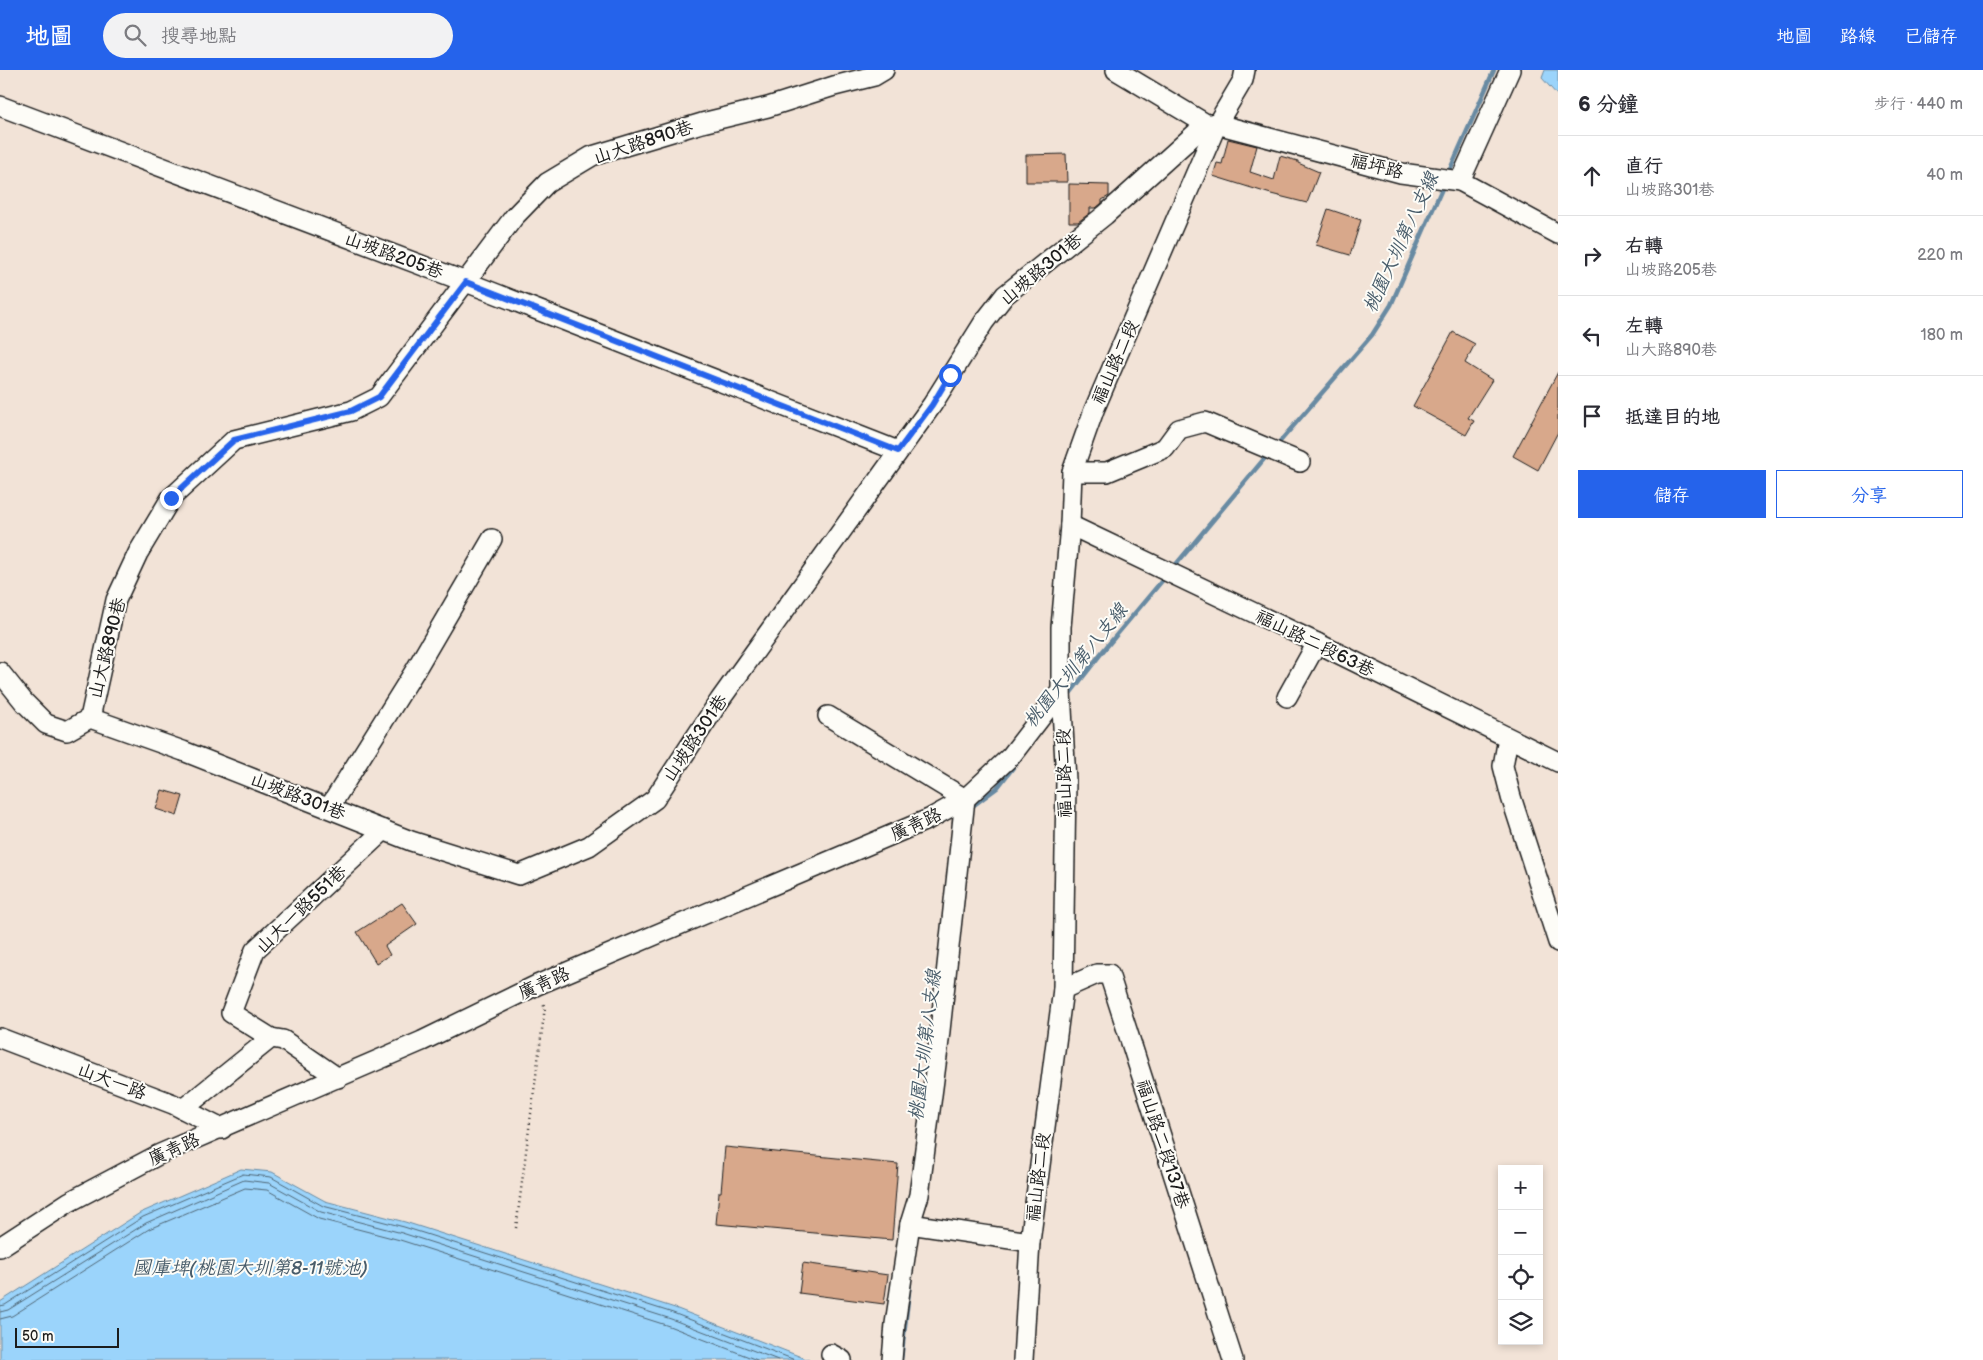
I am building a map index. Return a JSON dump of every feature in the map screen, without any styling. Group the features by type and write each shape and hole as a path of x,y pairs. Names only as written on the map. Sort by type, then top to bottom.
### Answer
{"street":[{"name":"山大路890巷","path":"90,718 116,600 138,553 171,498 234,440 351,411 379,397 514,217 547,183 592,156 702,123 768,107 834,86 874,76 884,70"},
{"name":"福坪路","path":"1116,70 1211,124 1401,173 1460,181 1558,234"},
{"path":"1211,124 1243,80 1245,70"},
{"path":"1460,181 1510,70"},
{"name":"山坡路205巷","path":"0,106 466,282 898,451"},
{"name":"山坡路301巷","path":"90,718 183,751 411,841 519,875 588,846 655,798 720,700 932,405 984,322 1005,295 1105,216 1211,124"},
{"name":"福山路二段","path":"1023,1360 1030,1242 1063,989 1066,780 1061,691 1061,627 1070,525 1072,472 1094,410 1211,124"},
{"path":"1072,472 1107,472 1165,448 1179,430 1205,422 1300,462"},
{"name":"福山路二段63巷","path":"1070,525 1317,643 1558,762"},
{"path":"329,808 416,669 492,539"},
{"path":"1287,697 1317,643"},
{"path":"0,672 24,702 46,724 66,731 90,718"},
{"name":"廣青路","path":"0,1247 69,1202 160,1154 222,1129 422,1041 537,985 929,819 965,799 1011,756 1061,691"},
{"path":"828,716 965,799 939,1040 919,1195 910,1224 892,1360"},
{"path":"1508,738 1503,766 1511,797 1558,942"},
{"name":"山大一路551巷","path":"338,1078 283,1040 270,1038 231,1013 255,950 384,830"},
{"name":"福山路二段137巷","path":"1063,989 1097,974 1109,974 1233,1360"},
{"name":"山大一路","path":"0,1038 183,1109 222,1129"},
{"path":"183,1109 270,1038"},
{"path":"910,1224 1030,1242"}],"path":[{"path":"516,1228 545,1007 537,985"}],"water":[{"path":"1545,70 1558,70 1558,96 1542,78"},
{"name":"國庫埤(桃園大圳第8-11號池)","path":"241,1169 272,1172 325,1201 405,1222 675,1308 809,1360 0,1360 0,1302 140,1213"}],"building":[{"path":"1228,139 1257,146 1250,172 1274,180 1280,156 1298,161 1298,163 1319,172 1307,203 1213,176 1217,163 1222,164"},
{"path":"1066,154 1067,182 1026,182 1026,155"},
{"path":"1069,184 1109,185 1109,196 1102,200 1102,203 1096,208 1090,208 1090,213 1078,222 1069,222"},
{"path":"1328,209 1361,220 1350,255 1316,245"},
{"path":"1453,332 1475,344 1465,363 1492,380 1468,418 1474,421 1466,435 1413,406"},
{"path":"1558,372 1558,432 1538,470 1513,456"},
{"path":"162,790 183,796 177,816 156,809"},
{"path":"402,903 417,924 385,946 390,955 376,963 357,932"},
{"path":"725,1147 898,1164 892,1240 716,1224"},
{"path":"803,1263 888,1275 884,1304 799,1293"}],"waterway":[{"name":"桃園大圳第八支線","path":"1448,174 1494,70"},
{"name":"桃園大圳第八支線","path":"1276,446 1372,335 1391,305 1444,184"},
{"name":"桃園大圳第八支線","path":"1173,568 1269,453"},
{"name":"桃園大圳第八支線","path":"1068,696 1166,576"},
{"name":"桃園大圳第八支線","path":"970,808 997,788 1018,761"},
{"name":"桃園大圳第八支線","path":"901,1360 910,1283"}],"route":[{"path":"171,498 234,440 351,411 379,397 466,282 898,451 932,405 950,375"}]}
